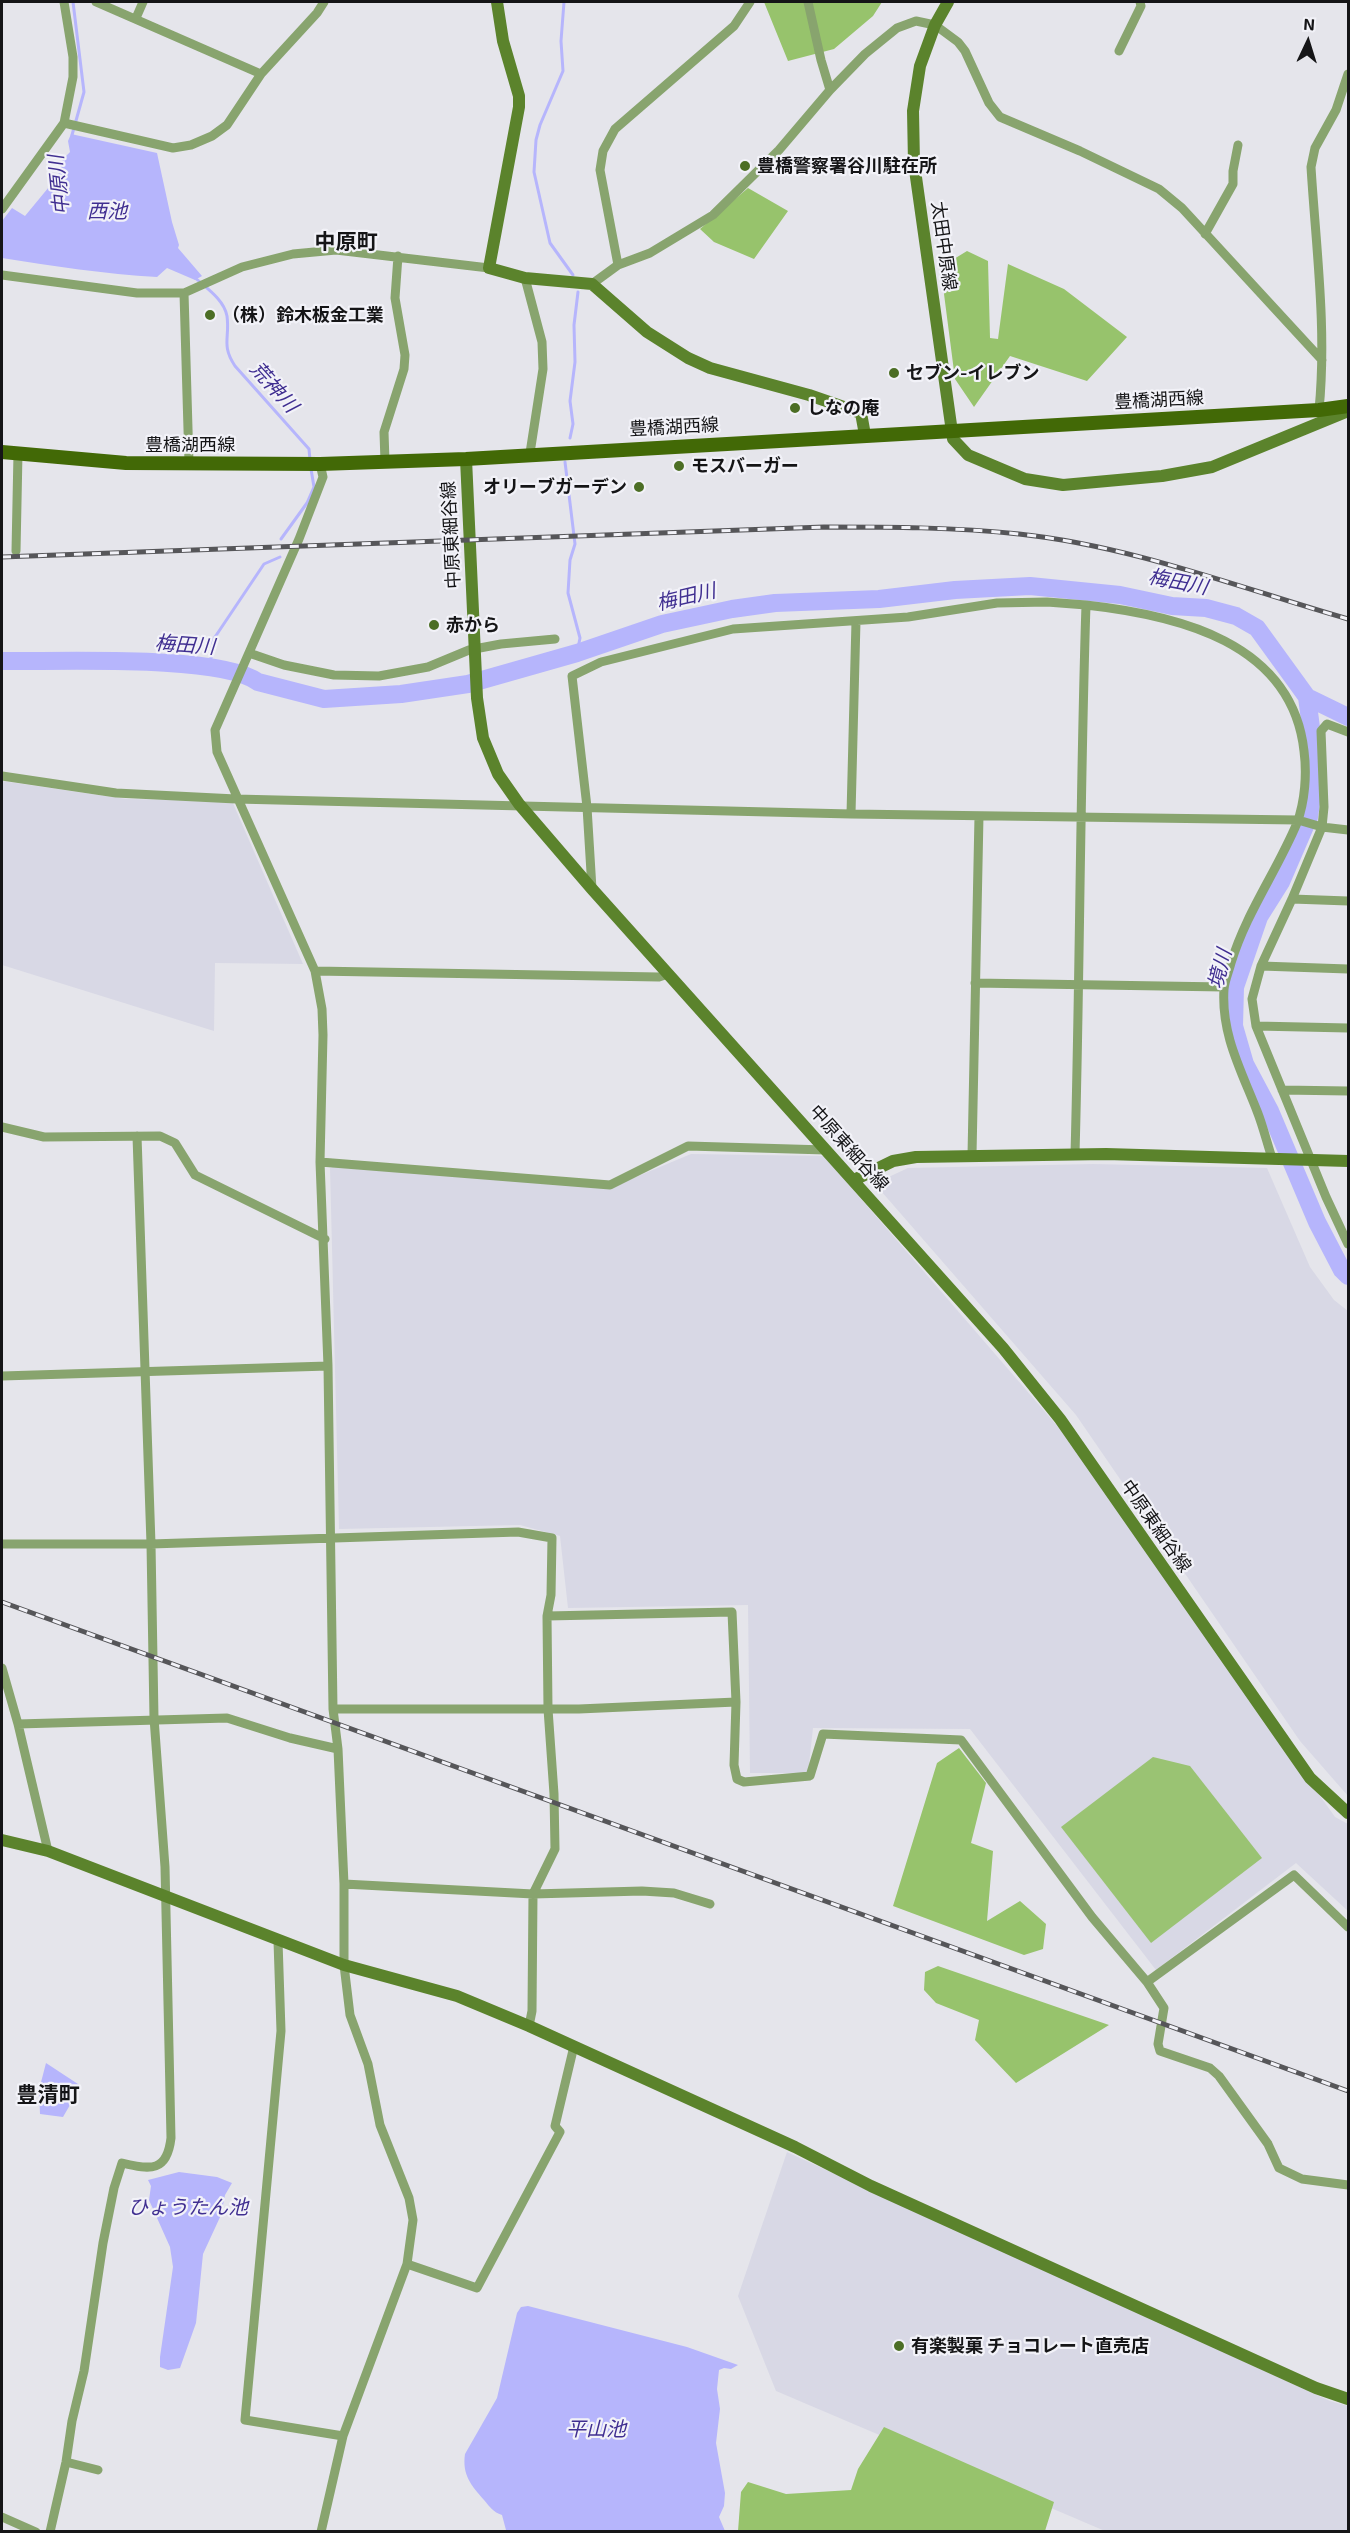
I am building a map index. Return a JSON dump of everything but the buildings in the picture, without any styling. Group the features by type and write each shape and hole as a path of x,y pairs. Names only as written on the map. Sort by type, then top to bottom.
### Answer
{"main road":[{"name":"豊橋湖西線","path":"2,452 126,463 385,462 1318,410 1348,406"}],"street":[{"path":"2,209 66,124 74,78 64,2"},
{"path":"96,2 261,74"},
{"path":"136,18 143,2"},
{"path":"66,124 172,148 191,145 213,136 227,125 261,74 317,14 324,2"},
{"path":"489,268 519,107 519,96 503,41 497,2"},
{"path":"618,264 600,170 603,151 615,129 734,26 750,2"},
{"path":"808,2 820,60 830,90"},
{"name":"太田中原線","path":"948,2 935,25 920,66 914,103 914,163 951,429"},
{"path":"1119,51 1141,6 1140,2"},
{"path":"592,284 618,264 650,253 713,215 779,150 830,90 865,54 897,28 916,21 935,25 965,51 989,103 1000,117 1080,151 1159,189 1182,208 1322,360"},
{"path":"1318,410 1322,360 1311,167 1315,148 1336,110 1348,74"},
{"path":"1205,234 1233,184 1238,146"},
{"path":"2,275 137,293 184,293 242,267 293,254 336,250 489,268 525,278 592,284 647,332 688,358 710,368 809,395 861,413 866,435"},
{"path":"385,462 384,432 404,369 405,355 395,298 398,256"},
{"path":"525,278 542,342 543,369 530,453"},
{"path":"184,293 189,463"},
{"path":"951,429 953,439 968,455 1025,479 1063,485 1101,479 1162,476 1212,467 1348,411"},
{"path":"16,551 18,453"},
{"name":"中原東細谷線","path":"466,459 477,698 483,738 498,774 519,804 592,889 1003,1348 1060,1419 1310,1778 1348,1813"},
{"path":"313,464 323,477 299,539 215,730 215,737 217,752 236,799 315,971 322,1010 320,1162 325,1239 333,1709 338,1749 344,1884 344,1965 350,2015 368,2064 380,2125 409,2198 412,2220 407,2264 343,2436 321,2532"},
{"path":"592,889 587,807 572,676 601,662 733,629 908,617 997,603 1047,602 1086,605 1146,615 1206,632 1245,651 1266,667 1283,690 1295,712 1303,739 1305,782 1298,820 1268,884 1244,927 1224,987 1228,1037 1236,1063 1276,1158"},
{"path":"1075,1154 1086,605"},
{"path":"851,814 856,621"},
{"path":"248,656 334,675 379,676 428,667 501,644 555,639"},
{"path":"1348,732 1327,724 1322,731 1324,807 1322,827 1293,899 1261,966 1252,999 1256,1026 1311,1160 1346,1234 1348,1244"},
{"path":"2,776 116,793 236,799 519,804 851,814 1298,820 1348,831"},
{"path":"972,1155 980,816"},
{"path":"1293,899 1348,901"},
{"path":"1261,966 1348,969"},
{"path":"315,971 659,977 668,974"},
{"path":"975,983 1224,987"},
{"path":"1256,1026 1348,1028"},
{"path":"1282,1090 1348,1091"},
{"path":"2,1127 44,1137 160,1136 176,1143 195,1175 325,1239"},
{"path":"50,2532 90,2335 103,2243 114,2187 122,2163 146,2169 158,2166 169,2155 171,2138 165,1867 154,1718 151,1544 137,1136"},
{"path":"320,1162 610,1185 688,1146 826,1150"},
{"path":"854,1180 893,1161 916,1156 1075,1154 1348,1161"},
{"path":"2,1376 328,1366"},
{"path":"2,1544 151,1544 518,1532 552,1538 551,1595 547,1616 548,1709 555,1849 533,1894 532,2011 529,2026"},
{"path":"547,1616 732,1611 736,1702 734,1765 737,1779 744,1782 810,1776 823,1734 961,1740 1092,1917 1147,1982 1164,2008 1158,2044 1160,2051 1210,2068 1219,2076 1268,2144 1279,2168 1302,2179 1348,2185"},
{"path":"2,1668 18,1724 48,1851"},
{"path":"333,1709 579,1709 736,1702"},
{"path":"18,1724 154,1718 227,1718 290,1738 338,1749"},
{"path":"2,1840 48,1851 344,1965 457,1996 574,2046 795,2147 871,2186 1316,2388 1348,2399"},
{"path":"1147,1982 1294,1875 1348,1927"},
{"path":"344,1884 533,1894 642,1891 674,1893 711,1904"},
{"path":"278,1941 281,2031 245,2420 343,2436"},
{"path":"407,2264 477,2288 560,2132 555,2126 574,2046"},
{"path":"66,2462 98,2470"},
{"path":"2,2517 36,2532"}],"shaded area":[{"path":"2,781 126,799 232,801 303,964 215,963 214,1031 2,965"},
{"path":"691,1154 824,1156 1059,1428 1335,1817 1348,1824 1348,1911 1296,1863 1156,1970 970,1729 813,1728 808,1773 750,1773 748,1605 568,1608 560,1536 520,1525 339,1529 330,1168 334,1166 612,1187"},
{"path":"1093,1164 1267,1168 1310,1267 1334,1300 1348,1311 1348,1796 1300,1741 1076,1415 881,1191 880,1181 908,1168"},
{"path":"787,2152 1330,2401 1348,2406 1348,2531 1105,2531 776,2391 738,2296"}],"green space":[{"path":"764,2 882,2 873,16 834,49 788,61"},
{"path":"748,188 788,211 754,259 714,242 700,229"},
{"path":"967,251 988,261 990,338 998,339 1008,264 1064,289 1127,337 1087,381 1010,356 974,407 955,379 944,294 949,262"},
{"path":"959,1748 986,1783 971,1843 993,1851 987,1921 1020,1901 1046,1924 1043,1949 1024,1955 893,1906 937,1763"},
{"path":"1153,1757 1190,1766 1262,1858 1151,1943 1061,1827"},
{"path":"938,1966 1109,2025 1016,2083 975,2040 979,2020 936,2003 924,1990 925,1972"},
{"path":"884,2427 1054,2502 1045,2531 738,2531 741,2492 748,2482 786,2494 851,2490 858,2469"}],"water":[{"name":"西池","path":"71,134 157,153 178,248 202,276 195,280 167,268 157,277 138,276 2,258 2,221 12,208 25,216 58,176 63,159 70,152 68,141"},
{"path":"46,2063 81,2086 63,2117 40,2114 39,2090"},
{"name":"ひょうたん池","path":"179,2172 217,2177 232,2183 225,2195 221,2215 203,2254 196,2323 180,2368 168,2370 160,2367 160,2357 173,2267 170,2247 149,2200 151,2186 148,2180"},
{"name":"平山池","path":"528,2306 687,2347 738,2365 731,2369 719,2370 717,2389 720,2409 716,2443 725,2493 724,2506 719,2517 725,2531 506,2530 502,2515 490,2507 475,2489 466,2474 464,2461 465,2454 497,2398 517,2313 521,2307"}],"waterway":[{"name":"中原川","path":"72,135 84,92 73,2"},
{"path":"564,2 561,41 563,71 540,125 536,140 534,172 550,243 573,275"},
{"name":"荒神川","path":"193,276 213,294 225,310 228,324 227,347 235,366 309,449 310,460"},
{"path":"570,438 573,424 570,401 575,362 574,325 578,292"},
{"path":"565,462 575,544 570,560 568,593 580,638 577,653"},
{"name":"荒神川","path":"281,539 307,503 314,487 311,469"},
{"name":"荒神川","path":"210,667 213,640 264,564 280,557"},
{"name":"梅田川","path":"2,661 174,663 239,673 258,682 324,699 401,694 468,684 577,653 662,624 732,609 775,603 879,599 955,590 1030,586 1120,595 1172,606 1206,608 1236,616 1257,628 1307,697 1348,717"},
{"name":"境川","path":"1307,697 1316,766 1309,817 1281,882 1259,917 1235,987 1234,1026 1245,1064 1270,1111 1317,1222 1342,1270 1348,1276"}],"railway":[{"path":"2,557 824,527 946,529 1019,534 1103,548 1185,569 1348,619"},
{"path":"2,1602 1348,2091"}],"place":[{"name":"豊橋警察署谷川駐在所","path":"745,166"},
{"name":"（株）鈴木板金工業","path":"210,315"},
{"name":"セブン-イレブン","path":"894,373"},
{"name":"しなの庵","path":"795,408"},
{"name":"モスバーガー","path":"679,466"},
{"name":"オリーブガーデン","path":"639,487"},
{"name":"赤から","path":"434,625"},
{"name":"有楽製菓 チョコレート直売店","path":"899,2346"}],"district":[{"name":"中原町","path":"346,242"},
{"name":"豊清町","path":"48,2095"}]}
